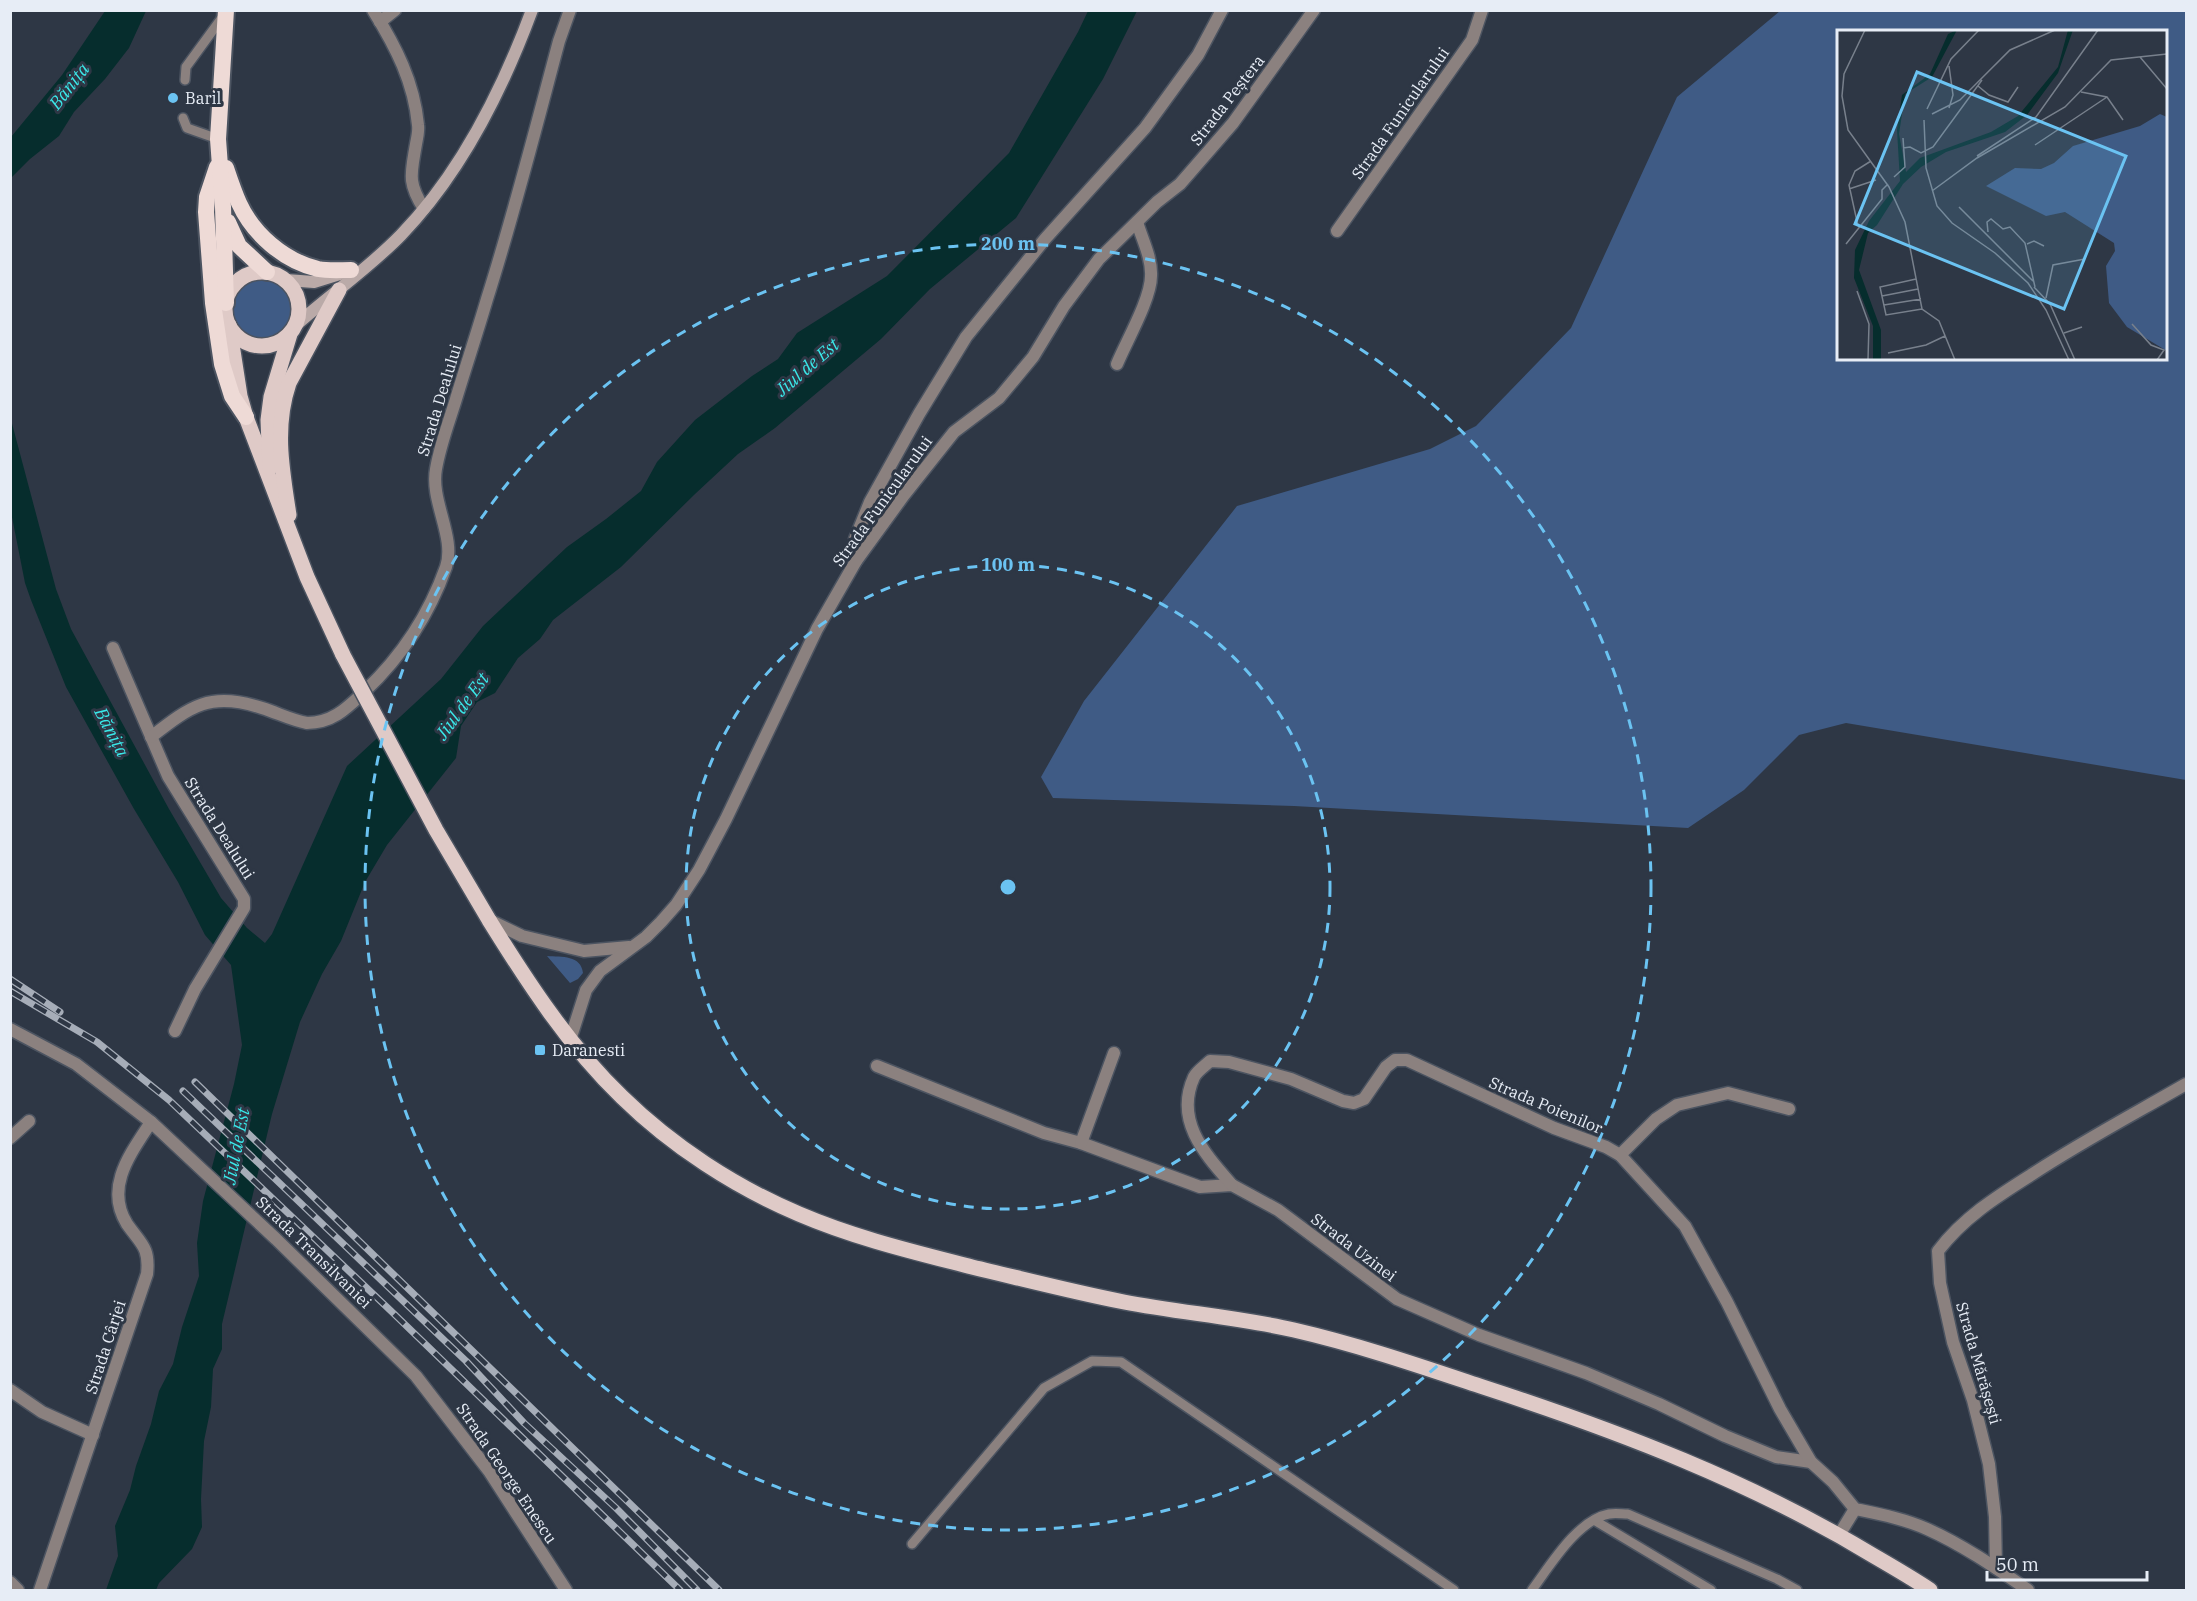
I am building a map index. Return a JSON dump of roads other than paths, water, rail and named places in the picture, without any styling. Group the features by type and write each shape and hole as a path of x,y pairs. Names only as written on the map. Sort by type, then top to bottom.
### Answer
{"highway":[{"path":"226,12 219,149 226,303"},
{"path":"219,149 239,204 254,230 279,251 299,262 319,269 351,270"},
{"path":"219,149 207,197 213,303 225,379 232,396 246,417"},
{"path":"223,207 238,246 267,272"}],"main road":[{"path":"229,326 236,335 257,346 280,342 400,236 424,209 468,147 495,98 532,10"},
{"path":"372,262 314,282 286,280 267,272 256,272 236,283 229,292 226,315 240,396 246,417 307,577 343,655 436,830 504,944 570,1040 623,1099 666,1136 748,1190 797,1214 870,1240 1063,1289 1289,1329 1373,1350 1545,1407 1730,1480 1839,1535 1930,1590"},
{"path":"271,486 268,420 275,381 299,315 297,296 286,280"},
{"path":"292,538 280,455 281,413 289,383 339,290"}],"street":[{"path":"395,10 377,16 410,81 418,128 411,173 413,191 424,209"},
{"name":"Strada Dealului","path":"151,737 187,710 213,701 241,702 307,723 318,723 335,717 385,672 406,646 423,619 447,564 448,548 439,508 435,471 444,435 508,230 570,10"},
{"path":"856,561 855,539 870,502 919,414 966,337 1046,239 1145,128 1198,55 1222,10"},
{"name":"Strada Peștera","path":"1157,202 1180,184 1233,123 1314,10"},
{"name":"Strada Funicularului","path":"1337,231 1472,40 1482,10"},
{"name":"Strada Funicularului","path":"570,1040 586,990 600,971 661,922 676,905 699,870 726,819 817,628 856,561 954,432 999,398 1033,357 1064,306 1092,269 1157,202"},
{"path":"1117,364 1148,292 1151,278 1150,263 1137,222"},
{"name":"Strada Dealului","path":"113,648 168,776 244,899 244,908 240,916 195,990 175,1031"},
{"path":"489,920 522,936 585,951 630,947"},
{"name":"Strada Transilvaniei","path":"10,1029 76,1064 151,1122 392,1351"},
{"path":"1082,1143 1114,1053"},
{"name":"Strada Poienilor","path":"1232,1185 1208,1157 1192,1132 1187,1104 1195,1076 1210,1060 1229,1062 1292,1078 1343,1101 1353,1103 1364,1099 1386,1067 1395,1060 1407,1060 1543,1124 1606,1147 1620,1155 1685,1226 1727,1302 1780,1409 1811,1462 1833,1482 1855,1509"},
{"path":"877,1066 1044,1133 1082,1143 1200,1187 1232,1185"},
{"name":"Strada Mărășești","path":"1996,1568 1995,1517 1989,1464 1973,1400 1953,1342 1940,1283 1938,1251 1950,1235 1980,1207 2053,1161 2187,1084"},
{"path":"1620,1155 1656,1119 1677,1105 1728,1093 1789,1109"},
{"path":"10,1138 29,1121"},
{"name":"Strada Cârjei","path":"40,1590 147,1274 149,1259 143,1244 126,1222 120,1206 118,1180 151,1122"},
{"name":"Strada Uzinei","path":"1232,1185 1278,1210 1397,1299 1479,1335 1586,1373 1776,1457 1811,1462"},
{"name":"Strada George Enescu","path":"392,1351 439,1404 489,1471 566,1590"},
{"path":"10,1390 42,1412 93,1435"},
{"path":"1839,1535 1855,1509 1892,1517 1927,1529 1996,1568 2028,1590"},
{"path":"10,1582 18,1590"}],"lane":[{"path":"185,80 186,67 226,12"},
{"path":"183,118 187,128 219,149"},
{"path":"912,1544 1044,1388 1092,1361 1121,1362 1454,1590"},
{"path":"1532,1590 1567,1543 1594,1520 1608,1515 1628,1514 1758,1570 1797,1590"},
{"path":"1594,1520 1711,1590"}],"water":[{"name":"Bănița","path":"105,11 146,11 129,48 105,79 74,112 59,136 11,178 11,137 62,75"},
{"path":"1088,11 1137,11 1103,79 1016,218 930,289 881,339 775,428 738,454 621,567 553,620 540,639 518,658 495,693 477,702 461,726 456,758 387,845 365,882 341,941 322,974 300,1022 272,1114 222,1324 222,1349 213,1369 211,1407 204,1441 202,1527 192,1549 159,1583 156,1590 106,1590 118,1556 115,1526 130,1490 159,1391 173,1364 182,1327 199,1276 197,1243 203,1201 242,1045 231,965 205,935 178,882 66,687 31,600 25,583 11,512 10,416 56,589 71,629 169,809 221,898 247,928 265,943 272,934 347,766 441,679 483,626 567,547 641,491 657,462 695,420 778,359 797,333 887,276 1009,153"}],"railway":[{"path":"10,979 60,1012"},
{"path":"10,991 97,1042 169,1100 680,1590"},
{"path":"195,1082 719,1590"},
{"path":"183,1091 466,1361 524,1423 616,1508 697,1590"}],"place":[{"name":"Baril","path":"173,98"},
{"name":"Daranesti","path":"540,1050"}],"water label":[{"name":"Jiul de Est","path":"807,367"},
{"name":"Jiul de Est","path":"462,706"},
{"name":"Jiul de Est","path":"236,1146"}]}
